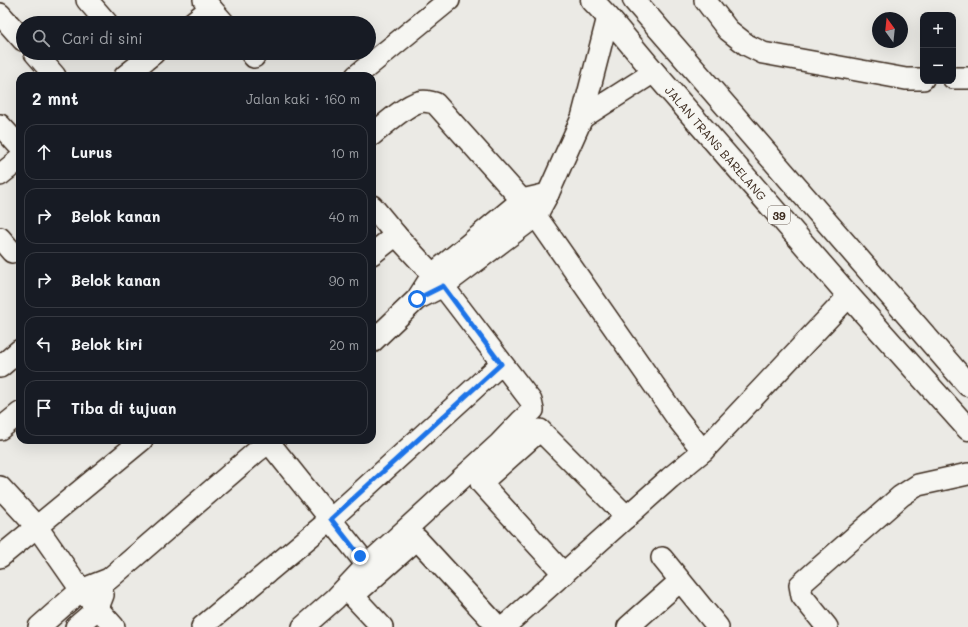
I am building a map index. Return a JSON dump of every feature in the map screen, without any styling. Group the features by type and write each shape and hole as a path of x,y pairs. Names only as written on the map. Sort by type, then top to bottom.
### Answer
{"highway":[{"name":"JALAN TRANS BARELANG","path":"592,0 849,296 968,429"},
{"name":"39","path":"634,0 968,385"}],"street":[{"path":"87,0 101,16"},
{"path":"376,60 449,0"},
{"path":"705,0 728,30 748,45 763,53 906,79 920,79"},
{"path":"203,16 213,10"},
{"path":"0,14 16,32"},
{"path":"438,280 536,216 548,194 582,118 608,17"},
{"path":"41,60 52,72"},
{"path":"129,72 139,60"},
{"path":"361,72 376,60"},
{"path":"582,118 654,72"},
{"path":"956,78 968,78"},
{"path":"376,132 417,102 425,101 434,103 536,216 677,418 703,451"},
{"path":"0,125 16,143"},
{"path":"0,175 16,162"},
{"path":"376,338 522,200 548,194"},
{"path":"303,627 335,599 367,565 499,444 533,410 531,401 501,364 438,280 396,236 376,211"},
{"path":"376,251 396,236"},
{"path":"504,627 703,451 849,296"},
{"path":"0,367 16,353"},
{"path":"202,627 331,519 501,364"},
{"path":"0,429 16,416"},
{"path":"564,574 481,483 540,430 627,517"},
{"path":"0,557 137,444"},
{"path":"39,627 81,590 109,579 266,444"},
{"path":"272,444 367,565"},
{"path":"826,627 802,596 800,585 901,496 918,485 968,474"},
{"path":"0,487 37,527 81,590 114,627"},
{"path":"382,627 353,596 417,539 498,627"},
{"path":"662,558 718,627"},
{"path":"76,627 98,608 109,579"},
{"path":"628,627 680,581"}],"route":[{"path":"360,556 331,519 501,364 443,286 417,299"}]}
